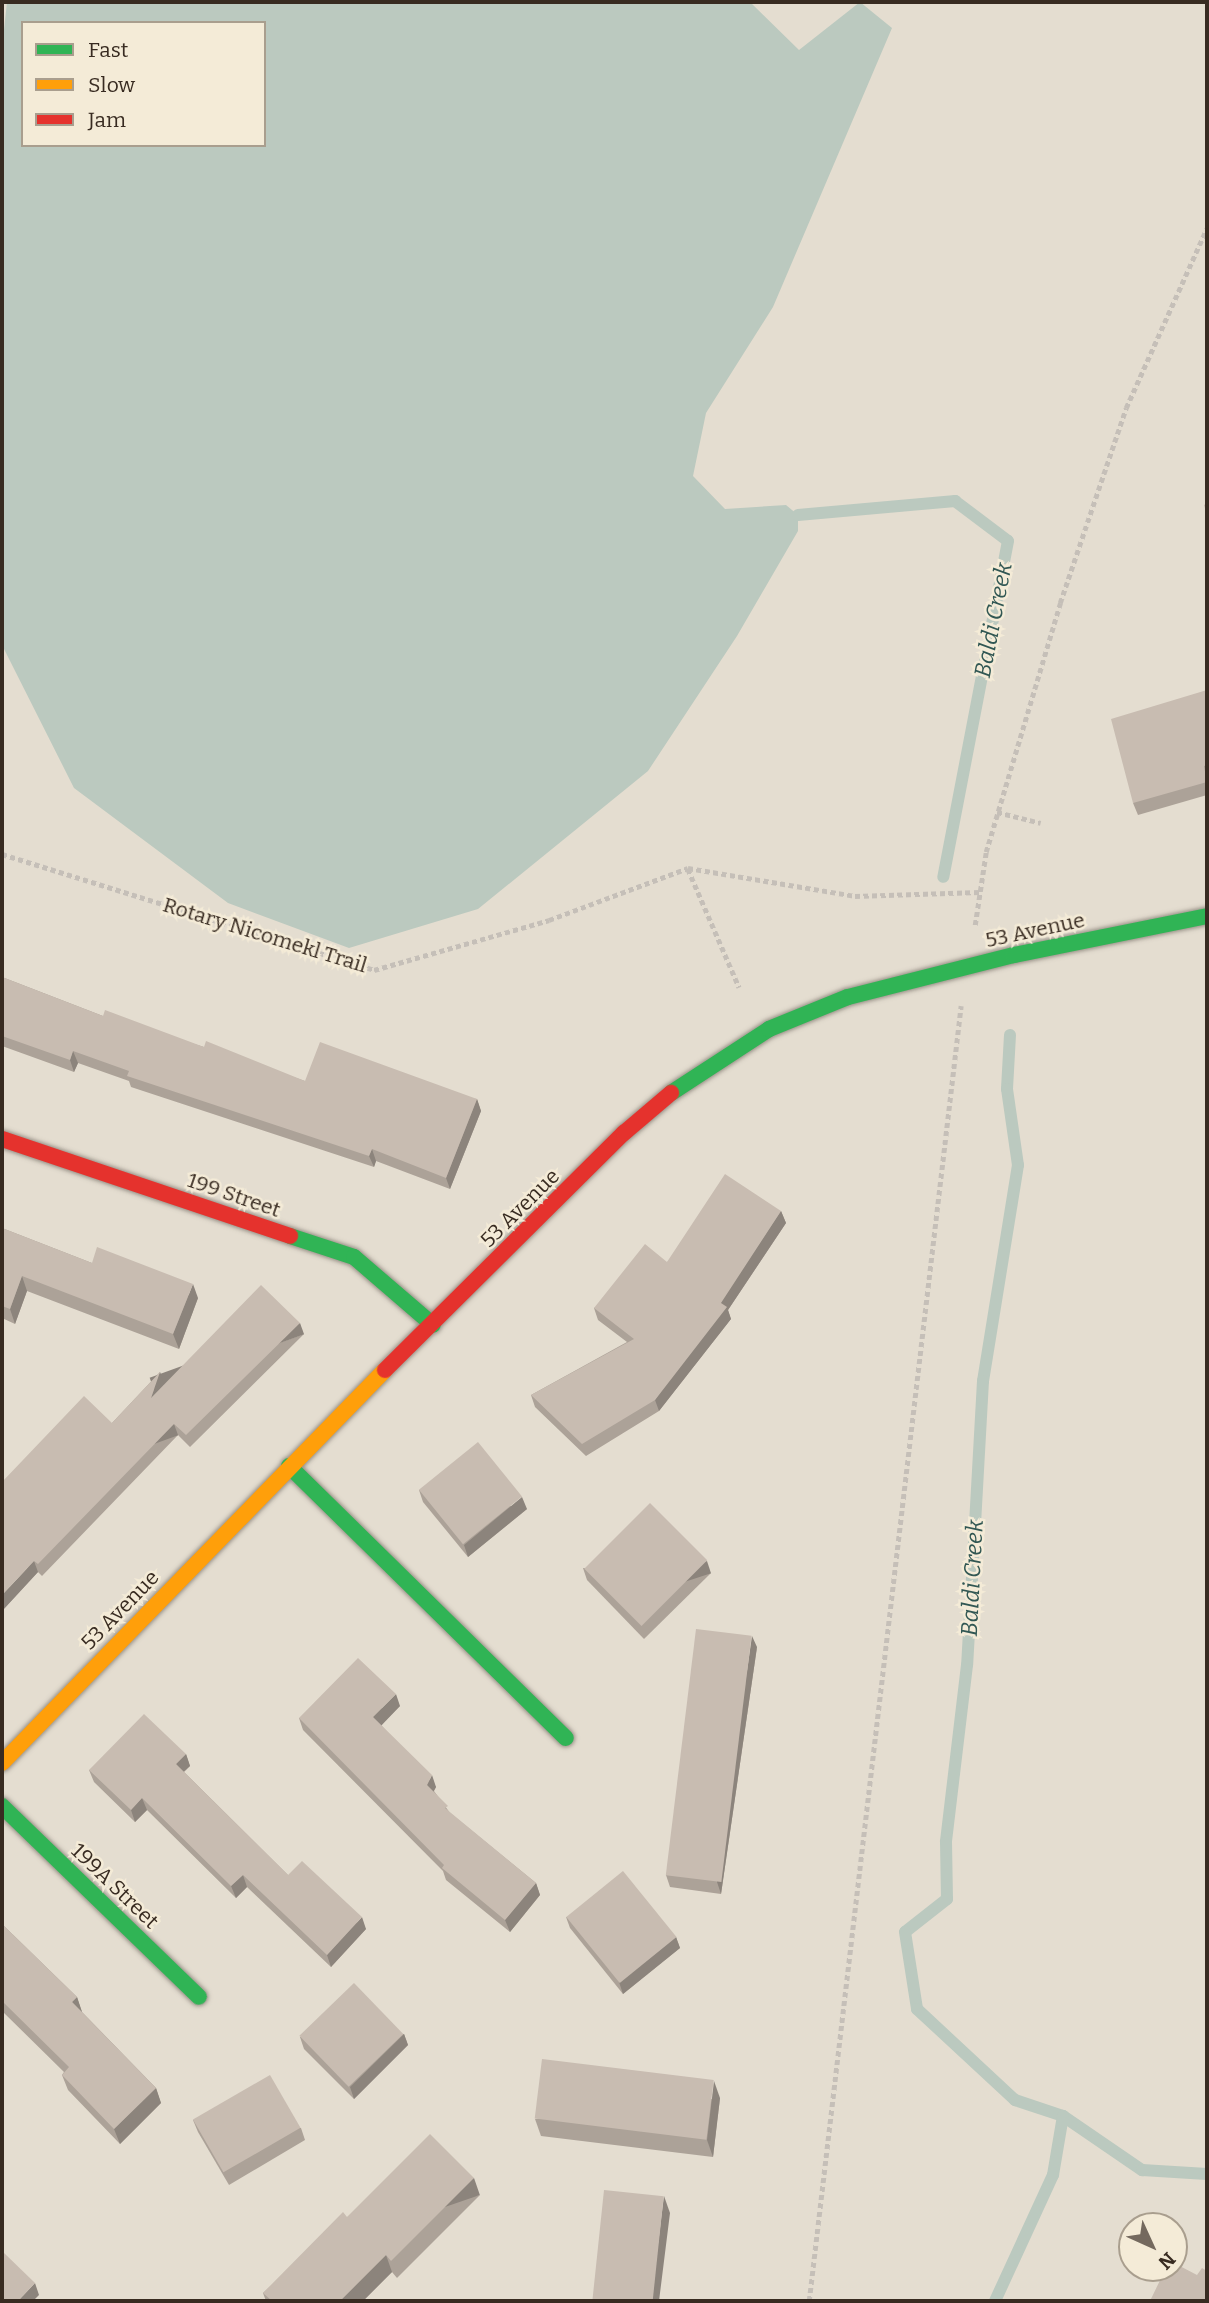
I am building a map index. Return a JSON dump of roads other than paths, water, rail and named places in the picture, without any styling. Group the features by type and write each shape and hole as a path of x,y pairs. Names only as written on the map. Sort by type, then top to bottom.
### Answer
{"street":[{"name":"53 Avenue","path":"2,1763 289,1466 655,1105 726,1052 769,1029 848,997 969,966 1207,916"},
{"name":"199 Street","path":"2,1139 354,1257 433,1325"},
{"path":"289,1466 566,1738"},
{"name":"199A Street","path":"2,1806 199,1997"}],"waterway":[{"name":"Baldi Creek","path":"798,515 955,501 1008,541 943,877"},
{"name":"Baldi Creek","path":"1010,1035 1007,1089 1018,1165 983,1381 967,1665 946,1842 947,1899 905,1932 917,2009 1015,2100 1063,2116 1142,2170 1207,2174"},
{"name":"Baldi Creek","path":"995,2301 1053,2175 1063,2116"}]}
